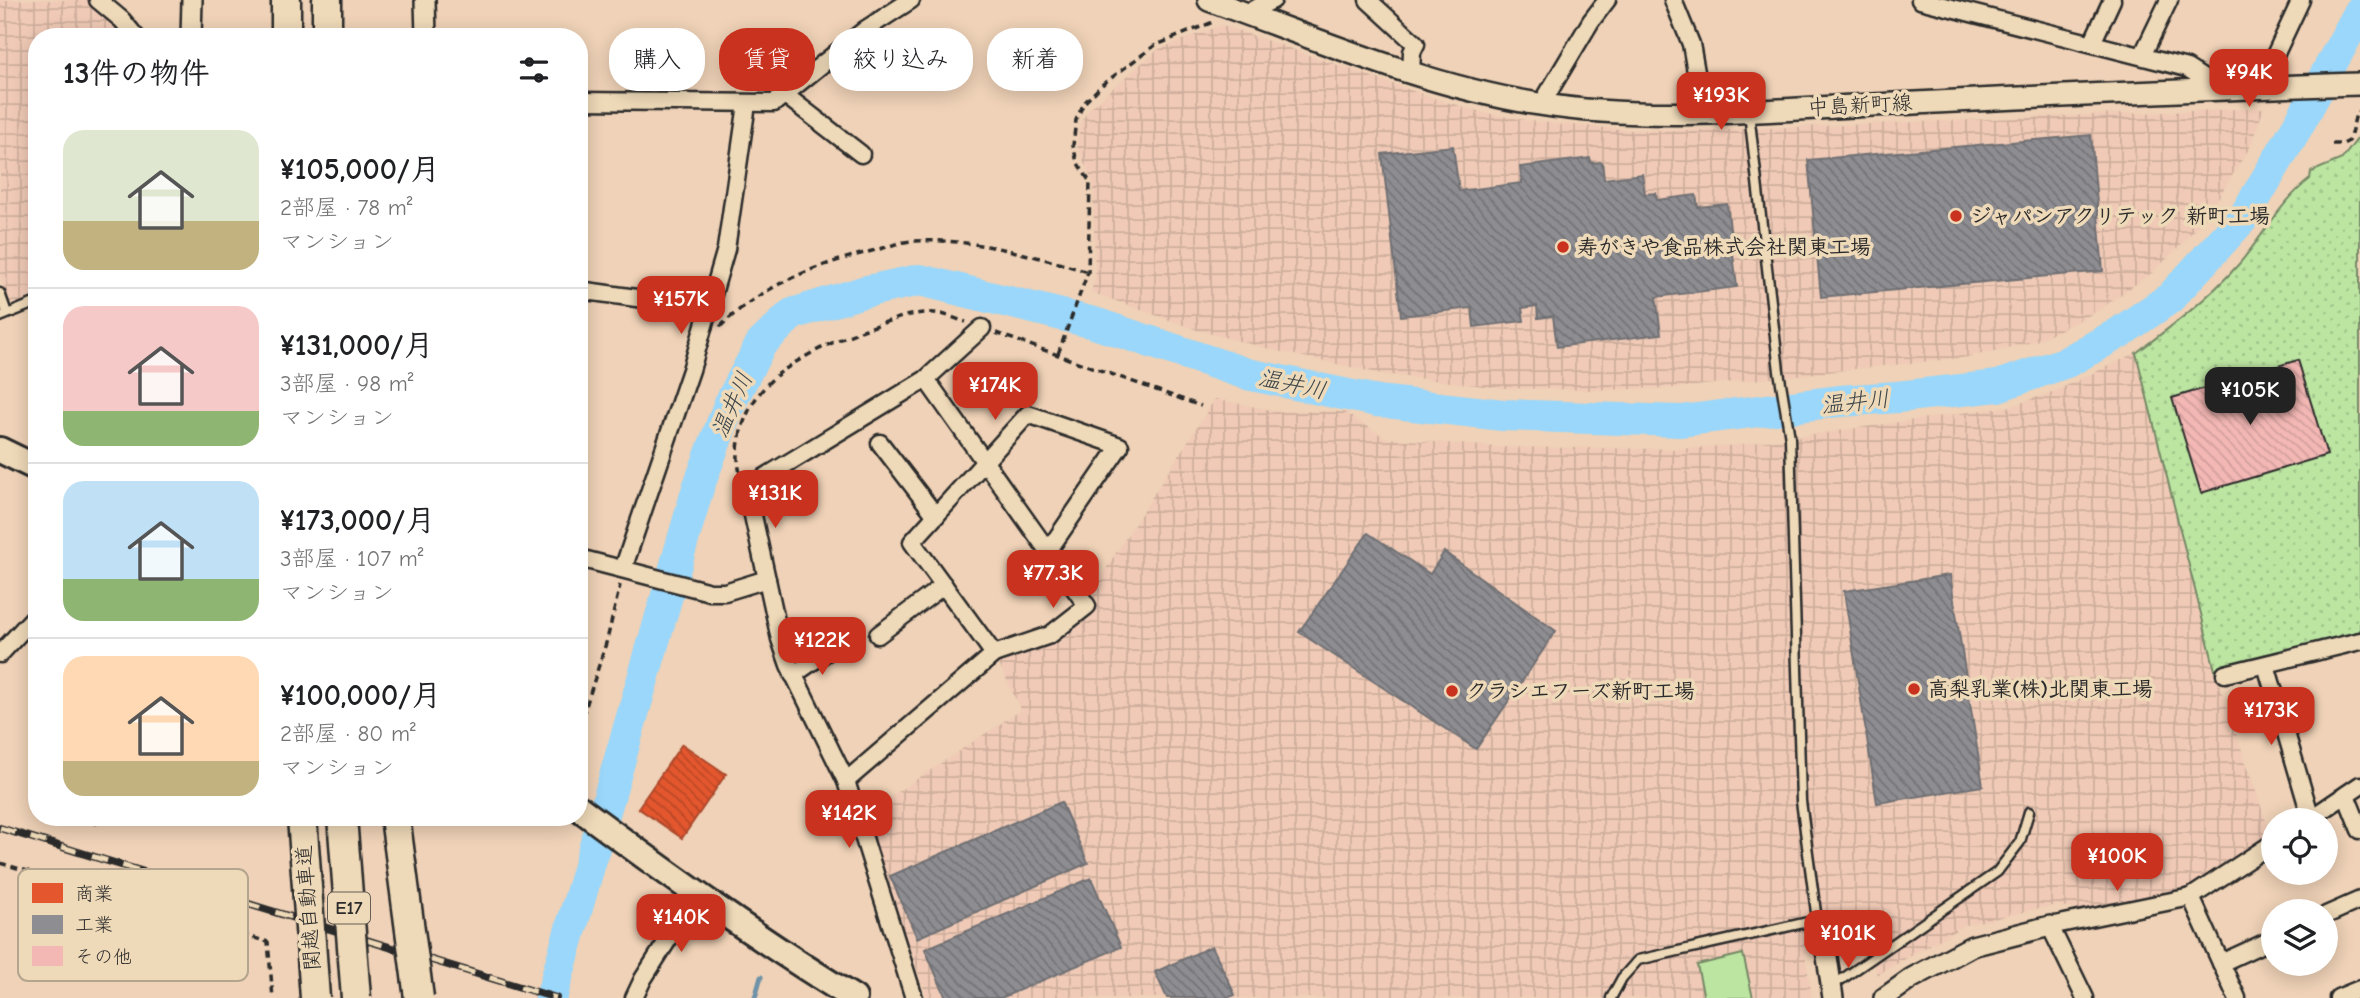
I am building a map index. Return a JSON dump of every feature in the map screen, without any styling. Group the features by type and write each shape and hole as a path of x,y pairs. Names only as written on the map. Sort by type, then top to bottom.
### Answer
{"highway":[{"path":"286,0 286,28"},
{"path":"327,0 327,28"},
{"path":"345,0 346,28"},
{"path":"0,450 28,464"},
{"path":"588,815 697,894 854,998"},
{"path":"300,826 305,998"},
{"name":"関越自動車道","path":"301,826 315,998"},
{"name":"関越自動車道","path":"343,826 356,998"},
{"path":"396,826 419,998"}],"main road":[{"name":"中島新町線","path":"1209,0 1411,73 1485,94 1541,105 1630,112 1748,110 2351,84"}],"street":[{"path":"99,0 129,28"},
{"path":"191,28 192,0"},
{"path":"425,0 426,28"},
{"path":"588,101 774,103 866,29 911,0"},
{"path":"1246,13 1273,0"},
{"path":"1541,105 1591,21 1607,0"},
{"path":"1673,0 1691,44 1703,111"},
{"path":"1920,0 2187,68 2218,88"},
{"path":"2092,43 2112,0"},
{"path":"2142,56 2169,0"},
{"path":"2273,88 2269,68 2301,0"},
{"path":"1379,3 1416,44 1412,52 1411,73"},
{"path":"785,95 861,154"},
{"path":"626,569 691,370 726,249 747,104"},
{"path":"588,291 708,308"},
{"path":"914,998 846,781 793,675 780,639 747,488 926,379 982,328"},
{"path":"846,781 994,654 1050,635 1087,606 926,379"},
{"path":"994,654 912,542 1028,414 1120,446 1048,551"},
{"path":"880,443 936,516"},
{"path":"588,560 692,588 725,592 767,579"},
{"path":"878,635 944,585"},
{"path":"0,654 28,624"},
{"path":"2225,674 2360,641"},
{"path":"793,675 831,649"},
{"path":"2266,665 2306,808"},
{"path":"2326,808 2360,785"},
{"path":"2346,795 2360,830"},
{"path":"1884,998 1912,978 1972,946 2050,926 2191,897 2261,851"},
{"path":"635,998 643,979 697,894"},
{"path":"2191,897 2237,998"},
{"path":"2338,910 2360,900"},
{"path":"2050,926 2085,998"},
{"path":"2221,963 2261,945"},
{"path":"1826,950 1832,993"},
{"path":"2339,998 2360,989"}],"lane":[{"path":"1748,110 1779,371 1790,438 1801,801 1817,920 1826,950"},
{"path":"0,293 4,315 28,306"},
{"path":"1832,993 1997,872 2020,842 2029,812"},
{"path":"1611,998 1622,978 1638,960 1817,920"}],"path":[{"path":"1058,354 1088,272 1090,182 1077,162 1073,145 1076,120 1084,103 1103,84 1154,46 1213,22 1246,13"},
{"path":"2332,144 2349,141 2356,114 2360,111"},
{"path":"712,336 757,296 793,278 846,257 911,241 993,247 1036,256 1088,272"},
{"path":"588,700 626,569"},
{"path":"0,863 20,869"},
{"path":"248,936 268,942 273,998"}],"shaded area":[{"path":"0,0 89,0 119,28 28,28 28,300 10,303 0,277"},
{"path":"1222,25 1439,100 1485,113 1537,122 1632,130 1723,130 2264,108 2250,147 2210,211 2183,243 2153,272 2096,312 2036,341 1969,357 1676,388 1501,388 1382,374 1277,351 1197,330 1091,292 1095,277 1093,183 1077,146 1080,123 1091,107 1157,50"},
{"path":"2136,353 2216,674 2262,808 2261,839 2187,887 2089,913 2056,905 1965,925 1877,975 1868,943 1805,953 1812,998 927,998 863,815 1021,710 998,662 1064,636 1098,608 1089,595 1215,399 1276,411 1344,412 1386,438 1495,447 1678,449 1738,445 2012,406 2055,391"}],"green space":[{"path":"2360,135 2360,636 2216,674 2136,353 2214,289 2247,254 2290,198 2310,179 2311,172 2342,159"},
{"path":"1743,954 1753,998 1704,998 1697,965"}],"building: 商業":[{"path":"682,744 726,774 682,838 638,808"}],"building: 工業":[{"name":"ジャパンアクリテック 新町工場","path":"2091,135 2103,271 1821,297 1808,160"},
{"name":"寿がきや食品株式会社関東工場","path":"1453,146 1459,191 1522,183 1520,167 1590,158 1592,163 1602,162 1604,179 1642,174 1645,194 1656,193 1657,200 1696,195 1698,207 1727,204 1737,287 1656,297 1661,334 1557,347 1553,316 1538,318 1537,306 1522,308 1524,321 1474,327 1472,308 1401,316 1382,154"},
{"name":"クラシエフーズ新町工場","path":"1368,533 1430,574 1444,552 1556,631 1476,749 1299,632"},
{"name":"高梨乳業(株)北関東工場","path":"1950,575 1983,786 1877,803 1844,591"},
{"path":"1061,802 1088,863 917,938 890,876"},
{"path":"1091,878 1121,947 1001,998 946,998 925,949"},
{"path":"1212,946 1235,995 1227,998 1167,998 1155,972"}],"building: その他":[{"path":"2298,360 2327,455 2201,493 2172,398"}],"waterway":[{"name":"温井川","path":"551,998 698,488 729,405 761,344 792,314 863,292 920,280 1094,323 1247,374 1377,401 1503,415 1681,421 1839,401 1998,386 2067,362 2119,333 2170,298 2244,217 2300,122 2360,11"},
{"path":"755,998 761,977"}],"railway":[{"path":"0,828 134,869"},
{"path":"248,904 556,998"}],"place":[{"name":"ジャパンアクリテック 新町工場","path":"1956,216"},
{"name":"寿がきや食品株式会社関東工場","path":"1563,247"},
{"name":"高梨乳業(株)北関東工場","path":"1914,689"},
{"name":"クラシエフーズ新町工場","path":"1452,691"}]}
